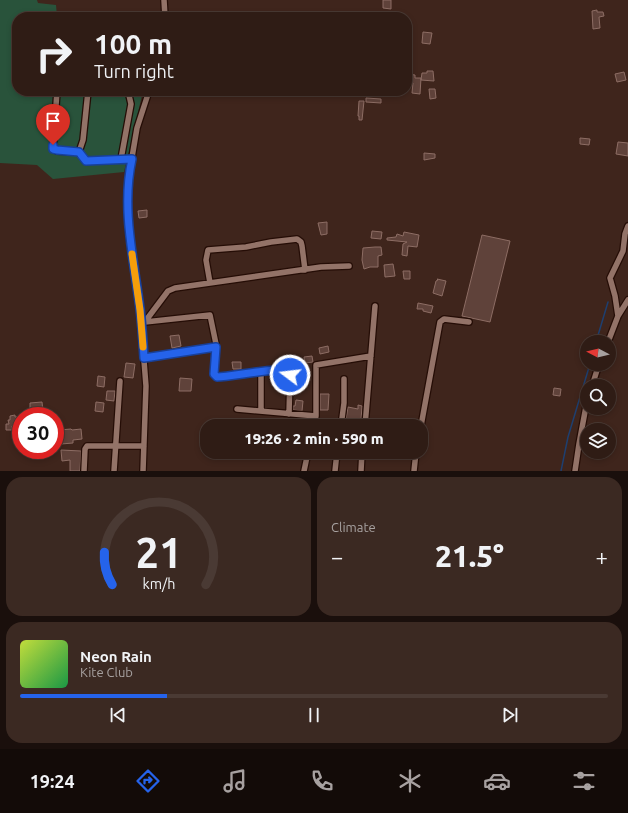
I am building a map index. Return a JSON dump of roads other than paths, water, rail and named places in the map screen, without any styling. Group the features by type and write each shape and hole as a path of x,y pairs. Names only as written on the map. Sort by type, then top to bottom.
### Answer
{"street":[{"path":"164,0 165,12"},
{"path":"57,96 53,149 79,152 86,161 132,159"},
{"path":"79,152 83,140 87,96"},
{"path":"121,159 131,104 129,96"},
{"path":"143,471 146,386 143,324 129,236 128,214 129,175 137,128 147,96"},
{"path":"618,316 610,278 623,251 625,234 628,226"},
{"path":"210,283 206,260 208,250 246,247 297,239 301,242 305,270"},
{"path":"143,324 168,291 175,288 321,267 349,266"},
{"path":"611,335 618,316 628,300"},
{"path":"366,419 375,306"},
{"path":"143,324 210,315 215,335 216,347 215,376 219,377 284,370 289,372 289,414"},
{"path":"422,419 440,322 444,319 469,322"},
{"path":"144,358 216,347"},
{"path":"315,419 316,365 371,356"},
{"path":"260,372 261,411"},
{"path":"342,419 344,403 344,379"},
{"path":"114,471 120,380"},
{"path":"237,409 316,416"},
{"path":"575,471 584,415"},
{"path":"84,471 85,449 87,446 144,446"},
{"path":"304,471 307,459"},
{"path":"335,471 336,459"},
{"path":"361,471 362,459"},
{"path":"414,471 415,459"}],"waterway":[{"path":"598,335 608,302"},
{"path":"561,471 568,437 588,371"}]}
